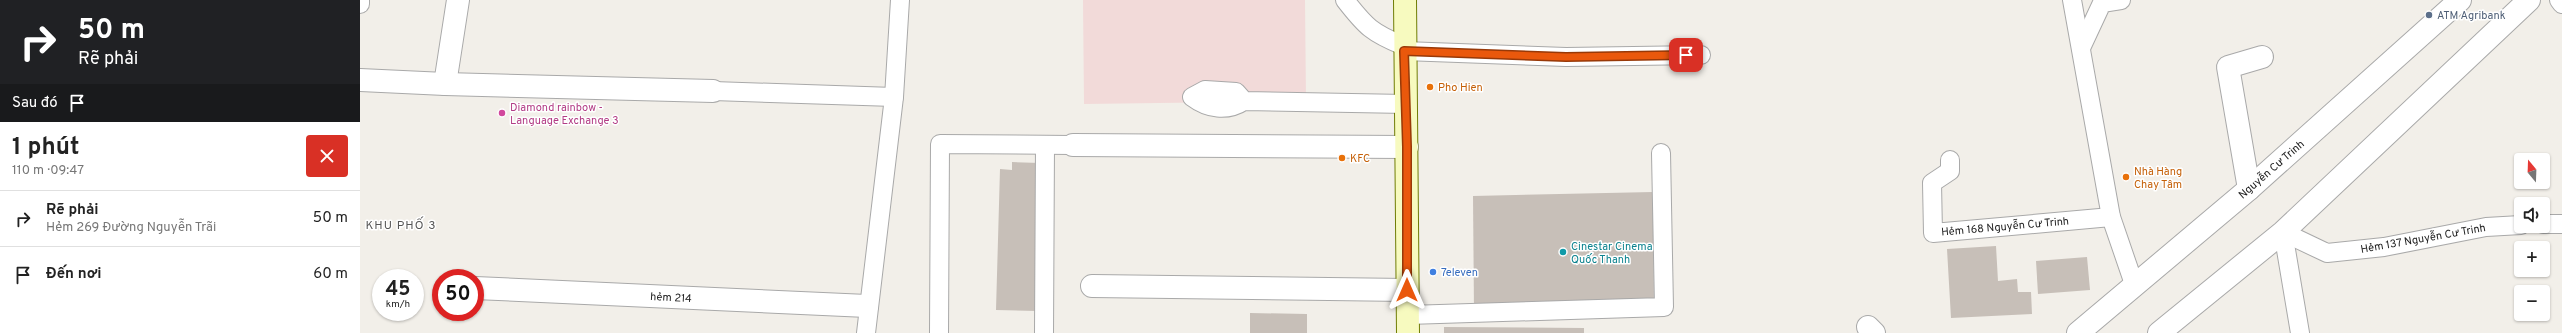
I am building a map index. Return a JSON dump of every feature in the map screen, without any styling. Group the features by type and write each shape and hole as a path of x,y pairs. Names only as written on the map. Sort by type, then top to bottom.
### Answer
{"main road":[{"path":"1405,0 1404,49 1407,147 1408,324"}],"street":[{"path":"445,84 458,0"},
{"name":"Nguyễn Cư Trinh","path":"2078,333 2134,284 2249,189 2460,0"},
{"path":"2159,333 2283,232 2529,0"},
{"path":"2249,189 2228,67 2262,57"},
{"path":"360,80 445,84 713,90"},
{"path":"1073,145 1407,147"},
{"path":"1092,286 1407,290"},
{"name":"hẻm 214","path":"484,288 868,306"}],"lane":[{"path":"866,333 868,306 894,98 900,0"},
{"path":"1345,0 1365,26 1379,36 1404,49 1566,57 1701,55"},
{"path":"2072,0 2110,217 2134,284"},
{"path":"2081,48 2102,3 2121,0"},
{"path":"2559,0 2562,4"},
{"path":"713,90 894,98"},
{"path":"1244,101 1406,104"},
{"path":"939,333 940,144 1073,145"},
{"path":"1044,333 1045,145"},
{"path":"1408,324 1664,307 1662,153"},
{"name":"Hẻm 168 Nguyễn Cư Trinh","path":"1950,160 1950,171 1932,183 1933,232 2110,217"},
{"path":"2550,224 2562,224"},
{"name":"Hẻm 137 Nguyễn Cư Trinh","path":"2283,232 2327,253 2384,247 2486,227 2514,225"},
{"path":"2283,232 2300,333"}],"shaded area":[{"path":"1083,0 1305,0 1306,101 1084,104"}],"building":[{"path":"1012,162 1040,163 1037,311 996,310 1000,169 1012,170"},
{"name":"Cinestar Cinema Quốc Thanh","path":"1653,192 1654,308 1474,311 1473,196"},
{"path":"1996,246 1998,281 2017,279 2018,292 2031,292 2032,314 1951,318 1947,249"},
{"path":"2087,257 2090,290 2038,294 2036,261"},
{"path":"1250,313 1307,314 1307,333 1250,333"},
{"path":"1444,327 1584,328 1584,333 1444,333"}],"place":[{"name":"ATM Agribank","path":"2429,15"},
{"name":"Pho Hien","path":"1430,87"},
{"name":"Diamond rainbow - Language Exchange 3","path":"502,113"},
{"name":"KFC","path":"1342,158"},
{"name":"Nhà Hàng Chay Tâm","path":"2126,177"},
{"name":"Cinestar Cinema Quốc Thanh","path":"1563,252"},
{"name":"7eleven","path":"1433,272"}],"district":[{"name":"KHU PHỐ 3","path":"401,225"}],"route":[{"path":"1407,290 1407,147 1404,51 1566,57 1686,55"}]}
